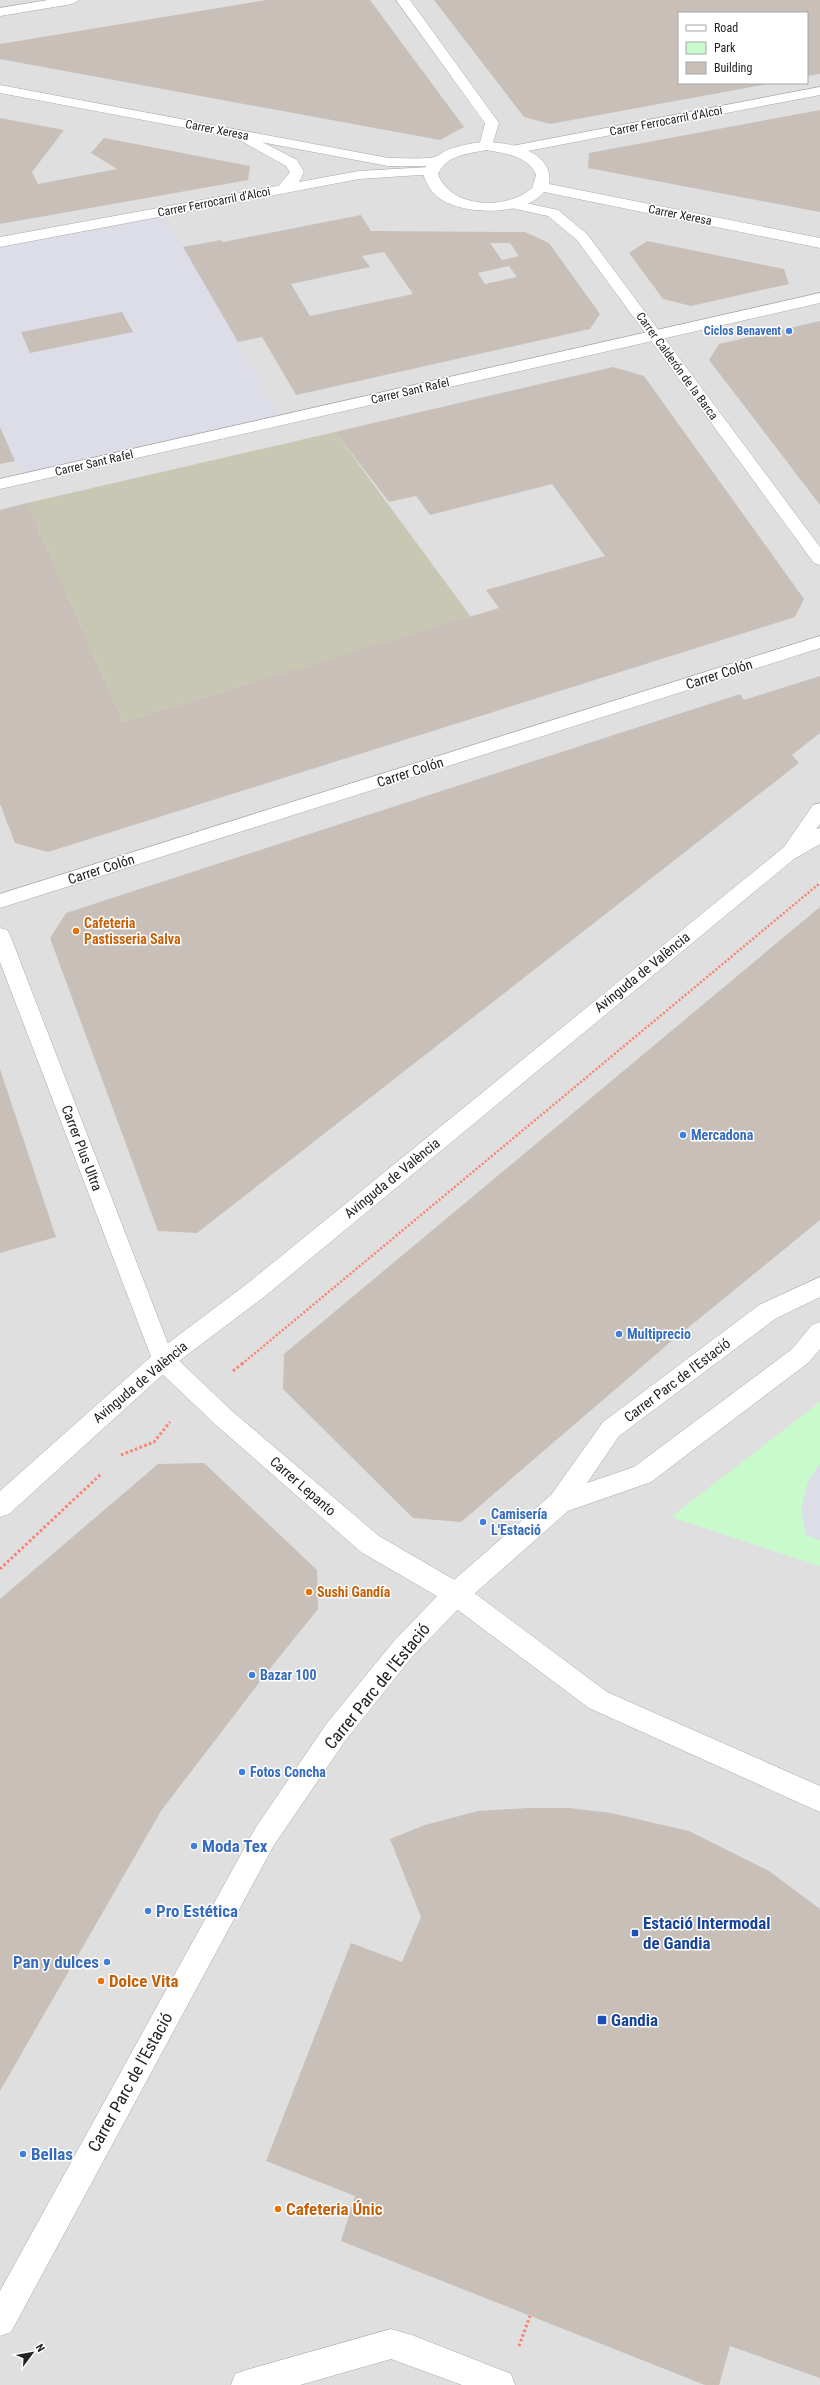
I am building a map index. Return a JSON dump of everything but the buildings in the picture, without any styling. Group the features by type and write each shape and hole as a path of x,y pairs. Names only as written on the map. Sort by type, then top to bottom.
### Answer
{"street":[{"path":"0,12 72,0"},
{"path":"403,0 492,123 486,146"},
{"name":"Carrer Xeresa","path":"0,89 388,162 433,167"},
{"name":"Carrer Ferrocarril d'Alcoi","path":"512,150 820,91"},
{"path":"239,134 292,163 297,172 296,176 283,189"},
{"path":"486,146 512,150 526,155 542,170 543,178 541,186 525,200 512,204 477,207 460,204 435,190 430,181 433,167 456,151 486,146"},
{"name":"Carrer Ferrocarril d'Alcoi","path":"0,242 359,175 433,167"},
{"name":"Carrer Xeresa","path":"541,186 820,243"},
{"name":"Carrer Calderón de la Barca","path":"512,204 554,213 582,237 820,559"},
{"name":"Carrer Sant Rafel","path":"0,484 820,298"},
{"name":"Carrer Colón","path":"0,901 820,642"},
{"name":"Avinguda de València","path":"787,854 820,810"},
{"name":"Avinguda de València","path":"0,1506 163,1360 256,1290 787,854 820,835"},
{"name":"Carrer Plus Ultra","path":"0,935 163,1360"},
{"name":"Carrer Parc de l'Estació","path":"0,2321 264,1836 336,1732 403,1649 456,1594 560,1503 611,1428 768,1312 820,1286"},
{"name":"Carrer Parc de l'Estació","path":"560,1503 642,1475 800,1356 820,1332"},
{"name":"Carrer Lepanto","path":"163,1360 224,1418 370,1544 381,1552 456,1594 598,1700 820,1799"},
{"path":"246,2385 391,2344 412,2350 500,2385"}],"path":[{"path":"249,1358 820,883"},
{"path":"116,1460 121,1455 154,1442 173,1418"},
{"path":"0,1570 104,1471"}],"shaded area":[{"path":"0,0 820,0 820,2385 0,2385"},
{"path":"163,211 282,420 24,479 0,427 0,242"},
{"path":"335,432 471,617 123,722 27,503"},
{"path":"820,1463 820,1540 806,1535 801,1508 808,1482"}],"green space":[{"path":"820,1402 820,1566 671,1517"}],"place":[{"name":"Ciclos Benavent","path":"789,331"},
{"name":"Cafeteria Pastisseria Salva","path":"76,931"},
{"name":"Mercadona","path":"683,1135"},
{"name":"Multiprecio","path":"619,1334"},
{"name":"Camisería L'Estació","path":"483,1522"},
{"name":"Sushi Gandía","path":"309,1592"},
{"name":"Bazar 100","path":"252,1675"},
{"name":"Fotos Concha","path":"242,1772"},
{"name":"Moda Tex","path":"194,1846"},
{"name":"Pro Estética","path":"148,1911"},
{"name":"Estació Intermodal de Gandia","path":"635,1933"},
{"name":"Pan y dulces","path":"107,1962"},
{"name":"Dolce Vita","path":"101,1981"},
{"name":"Gandia","path":"602,2020"},
{"name":"Bellas","path":"23,2154"},
{"name":"Cafeteria Únic","path":"278,2209"}]}
